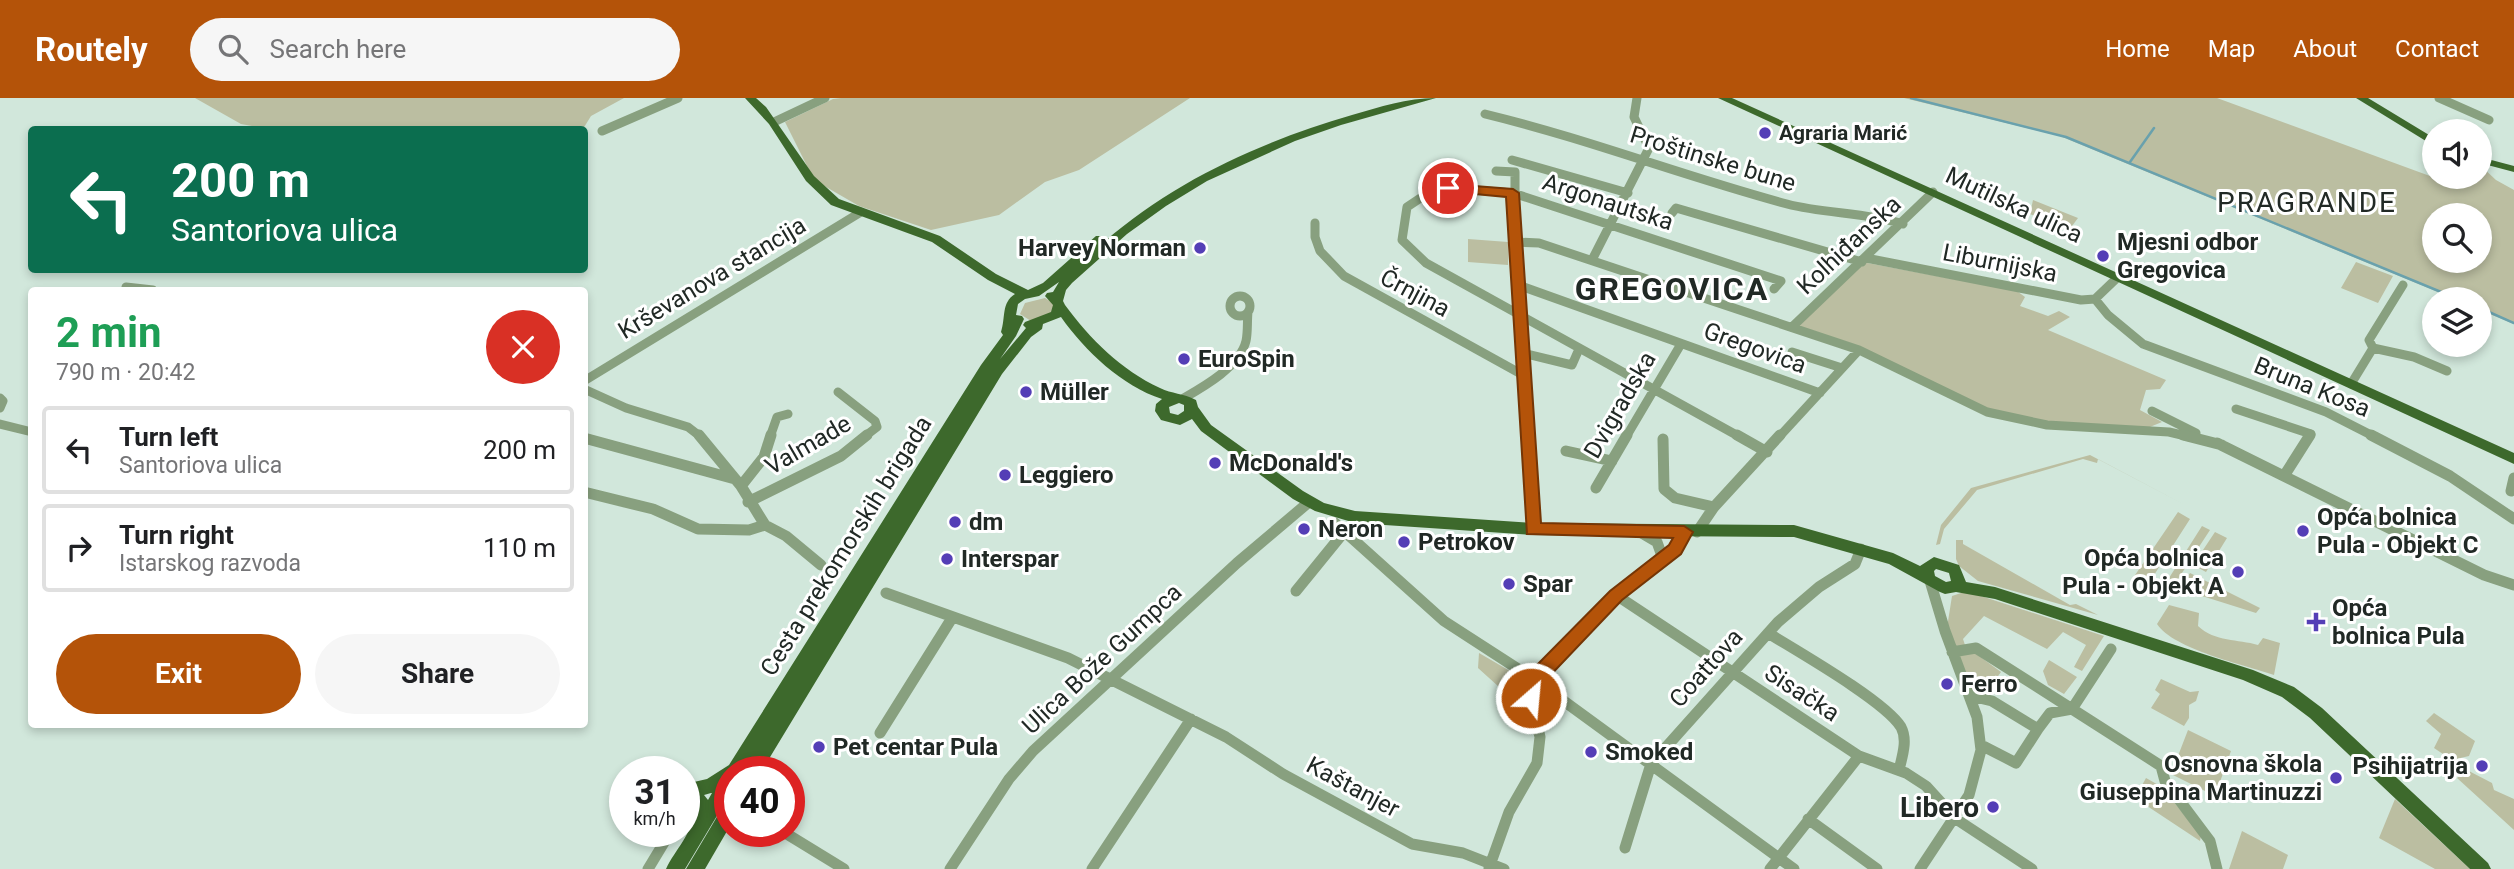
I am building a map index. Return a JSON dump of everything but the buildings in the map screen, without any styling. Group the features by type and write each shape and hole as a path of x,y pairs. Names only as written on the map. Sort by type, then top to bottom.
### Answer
{"main road":[{"path":"750,98 774,122 813,185 835,202 936,239 992,277 1061,305 1087,338 1112,362 1148,388 1186,403 1206,428 1337,522 1387,521 1640,532 1794,531 1861,549 1954,582 2247,675 2288,692 2325,722 2482,869"},
{"path":"1061,305 1069,274 1124,219 1200,170 1286,131 1399,98"},
{"path":"1024,318 1023,299 1069,274 1172,197 1252,153 1331,123 1431,98"},
{"name":"Mutilska ulica","path":"1723,98 2514,459"},
{"path":"2361,98 2422,136"},
{"path":"2492,163 2514,169"},
{"path":"992,277 1024,318 1087,338"},
{"path":"1024,318 1061,305"},
{"name":"Cesta prekomorskih brigada","path":"1006,349 1024,318"},
{"name":"Cesta prekomorskih brigada","path":"751,756 1024,318"},
{"path":"1148,388 1166,417 1206,428"},
{"path":"1162,408 1186,403"},
{"path":"1180,420 1188,416 1186,403"},
{"path":"1930,574 1945,564 1954,582"},
{"path":"700,829 714,806"},
{"path":"695,869 714,837"},
{"path":"707,849 714,842"},
{"path":"675,869 689,847"}],"street":[{"path":"602,131 678,98"},
{"path":"774,122 825,98"},
{"path":"1592,261 1645,158 1649,143 1634,117 1636,98"},
{"path":"2439,98 2488,119"},
{"name":"Proštinske bune","path":"1485,114 1645,158 1790,204 1879,215 1902,224"},
{"path":"1512,160 1628,193"},
{"path":"1496,171 1515,172 1515,242 1533,529"},
{"name":"Argonautska","path":"1767,452 1426,263 1402,240 1407,207 1428,193 1448,188 1513,193 1781,281 1774,289"},
{"name":"Kolhiđanska","path":"1792,327 1933,192"},
{"name":"Liburnijska","path":"1672,213 1675,208 1864,260 2060,297 2095,299"},
{"name":"Krševanova stancija","path":"588,379 861,212"},
{"name":"Črnjina","path":"1315,223 1315,237 1320,251 1344,276 1523,375"},
{"path":"1515,242 1539,243 1858,350 1987,412 2018,420 2169,432 2222,445"},
{"path":"2095,299 2118,277"},
{"name":"Gregovica","path":"1518,285 1820,393"},
{"path":"2373,348 2369,340 2403,285"},
{"name":"Bruna Kosa","path":"2095,299 2108,315 2143,344 2326,412 2451,476 2514,519"},
{"path":"1186,403 1243,348 1244,316"},
{"name":"Dvigradska","path":"1597,488 1681,344"},
{"path":"2351,384 2373,348"},
{"path":"2373,348 2414,357 2446,371"},
{"path":"1522,353 1572,365 1579,349"},
{"path":"1490,866 1509,812 1536,763 1539,727 1531,698 1535,680 1616,596 1679,544 1687,532 1767,452 1858,350"},
{"path":"1792,352 1842,368"},
{"name":"Valmade","path":"588,391 626,408 688,427 707,442 738,482 748,502 765,525 786,536 821,565"},
{"name":"Valmade","path":"748,502 841,456 877,426 875,421 838,392"},
{"path":"0,398 3,401 0,408"},
{"path":"2236,409 2311,435 2284,476"},
{"path":"2152,411 2514,588"},
{"name":"Valmade","path":"738,482 764,457 777,417 788,414"},
{"path":"2167,418 2169,432"},
{"path":"0,424 28,431"},
{"name":"Valmade","path":"588,439 738,482"},
{"path":"1663,439 1664,489 1675,498 1714,507"},
{"path":"1566,451 1612,461"},
{"path":"2511,491 2514,478"},
{"path":"588,493 653,509 698,529 749,530 765,525"},
{"name":"Ulica Bože Gumpca","path":"950,869 1009,779 1033,751 1309,502"},
{"path":"1296,591 1337,522 1436,615 1535,680 1794,869"},
{"path":"1640,532 1657,541 1665,557"},
{"name":"Coattova","path":"1625,848 1651,764 1768,633 1819,587 1855,564 1861,549"},
{"path":"1920,869 1956,819 1974,783 1980,765 1981,745 1971,696 1952,652 1930,574"},
{"path":"1939,609 1954,582"},
{"name":"Kaštanjer","path":"886,593 1068,658 1109,681 1226,737 1283,774 1412,844 1464,853 1490,866 1504,869"},
{"name":"Sisačka","path":"1616,596 1859,756 1899,770 1926,786 1956,819 2032,869"},
{"path":"880,733 952,618"},
{"name":"Sisačka","path":"1768,633 1844,683 1900,725 1905,744 1899,770"},
{"path":"1952,652 1976,648 2161,766 2165,781 2210,841 2217,869"},
{"path":"1981,745 2016,763 2050,713 2072,709 2111,649"},
{"path":"1971,696 1992,701 2038,729"},
{"path":"1093,869 1191,719"},
{"path":"1770,869 1859,756"},
{"path":"1808,819 1877,869"},
{"path":"805,845 844,869"},
{"path":"648,869 661,847"}],"green space":[{"path":"195,98 624,98 591,116 585,126 241,124"},
{"path":"1190,98 1079,170 1045,182 999,215 931,230 859,206 814,180 785,122 833,99"},
{"path":"1904,98 2217,98 2422,173 2422,189 2492,189 2492,176 2514,190 2514,324 2492,315 2492,287 2426,287 2060,136"},
{"path":"2033,200 2078,218 2069,230 2030,214"},
{"path":"1468,239 1508,242 1508,265 1468,262"},
{"path":"1862,262 2017,291 2025,297 2020,306 2048,316 2059,311 2070,317 2048,330 2166,380 2160,389 2146,390 2140,410 2162,422 2145,429 2047,425 1987,412 1899,369 1792,327"},
{"path":"2356,262 2393,276 2378,303 2341,288"},
{"path":"1045,298 1053,303 1053,313 1031,321 1020,314 1025,303"},
{"path":"2090,455 2098,459 2097,463 2083,459 1977,490 1944,529 1940,544 1936,545 1941,525 1971,488"},
{"path":"2178,512 2190,519 2147,586 2133,578"},
{"path":"2202,526 2210,530 2178,579 2173,581 2169,578"},
{"path":"2215,532 2227,538 2206,572 2193,565"},
{"path":"1956,540 1963,540 1963,544 2070,605 2076,604 2098,615 1978,581 1959,566 1956,559"},
{"path":"2190,573 2260,608 2256,613 2183,590 2181,586"},
{"path":"1964,592 2104,636 2082,671 2074,667 2086,645 2063,632 2047,649 1984,616 1963,639 1965,645 1952,647 1946,634 1952,596"},
{"path":"2169,605 2199,613 2198,626 2212,635 2258,645 2263,638 2280,643 2274,675 2193,648 2165,633 2157,624"},
{"path":"1971,650 2001,672 1985,694 1970,691 1954,652"},
{"path":"1479,653 1522,678 1526,693 1519,705 1478,668"},
{"path":"2049,660 2077,677 2064,694 2048,685 2043,671"},
{"path":"2161,679 2190,692 2199,691 2196,701 2189,705 2189,718 2184,726 2151,708 2160,694 2155,690"},
{"path":"2434,713 2475,741 2469,756 2452,760 2434,748 2441,734 2426,721"},
{"path":"2188,730 2231,751 2215,796 2171,774"},
{"path":"2467,770 2492,783 2494,790 2514,799 2514,830 2457,778"},
{"path":"2146,778 2162,787 2201,836 2200,841 2135,798"},
{"path":"2395,799 2470,869 2435,869 2379,838"},
{"path":"2242,831 2288,855 2283,869 2229,869"}],"waterway":[{"path":"1911,98 2066,137 2429,287"},
{"path":"2130,162 2154,128"},
{"path":"2492,313 2514,323"}],"place":[{"name":"Agraria Marić","path":"1765,133"},
{"name":"Harvey Norman","path":"1200,248"},
{"name":"Mjesni odbor Gregovica","path":"2103,256"},
{"name":"EuroSpin","path":"1184,359"},
{"name":"Müller","path":"1026,392"},
{"name":"McDonald's","path":"1215,463"},
{"name":"Leggiero","path":"1005,475"},
{"name":"dm","path":"955,522"},
{"name":"Neron","path":"1304,529"},
{"name":"Opća bolnica Pula - Objekt C","path":"2303,531"},
{"name":"Petrokov","path":"1404,542"},
{"name":"Interspar","path":"947,559"},
{"name":"Opća bolnica Pula - Objekt A","path":"2238,572"},
{"name":"Spar","path":"1509,584"},
{"name":"Opća bolnica Pula","path":"2316,622"},
{"name":"Ferro","path":"1947,684"},
{"name":"Pet centar Pula","path":"819,747"},
{"name":"Smoked","path":"1591,752"},
{"name":"Psihijatrija","path":"2482,766"},
{"name":"Osnovna škola Giuseppina Martinuzzi","path":"2336,778"},
{"name":"Libero","path":"1993,807"}],"district":[{"name":"PRAGRANDE","path":"2307,202"},
{"name":"GREGOVICA","path":"1672,289"}],"route":[{"path":"1448,188 1513,193 1533,529 1684,532 1675,550 1616,596 1535,680 1530,691 1531,698"}]}
